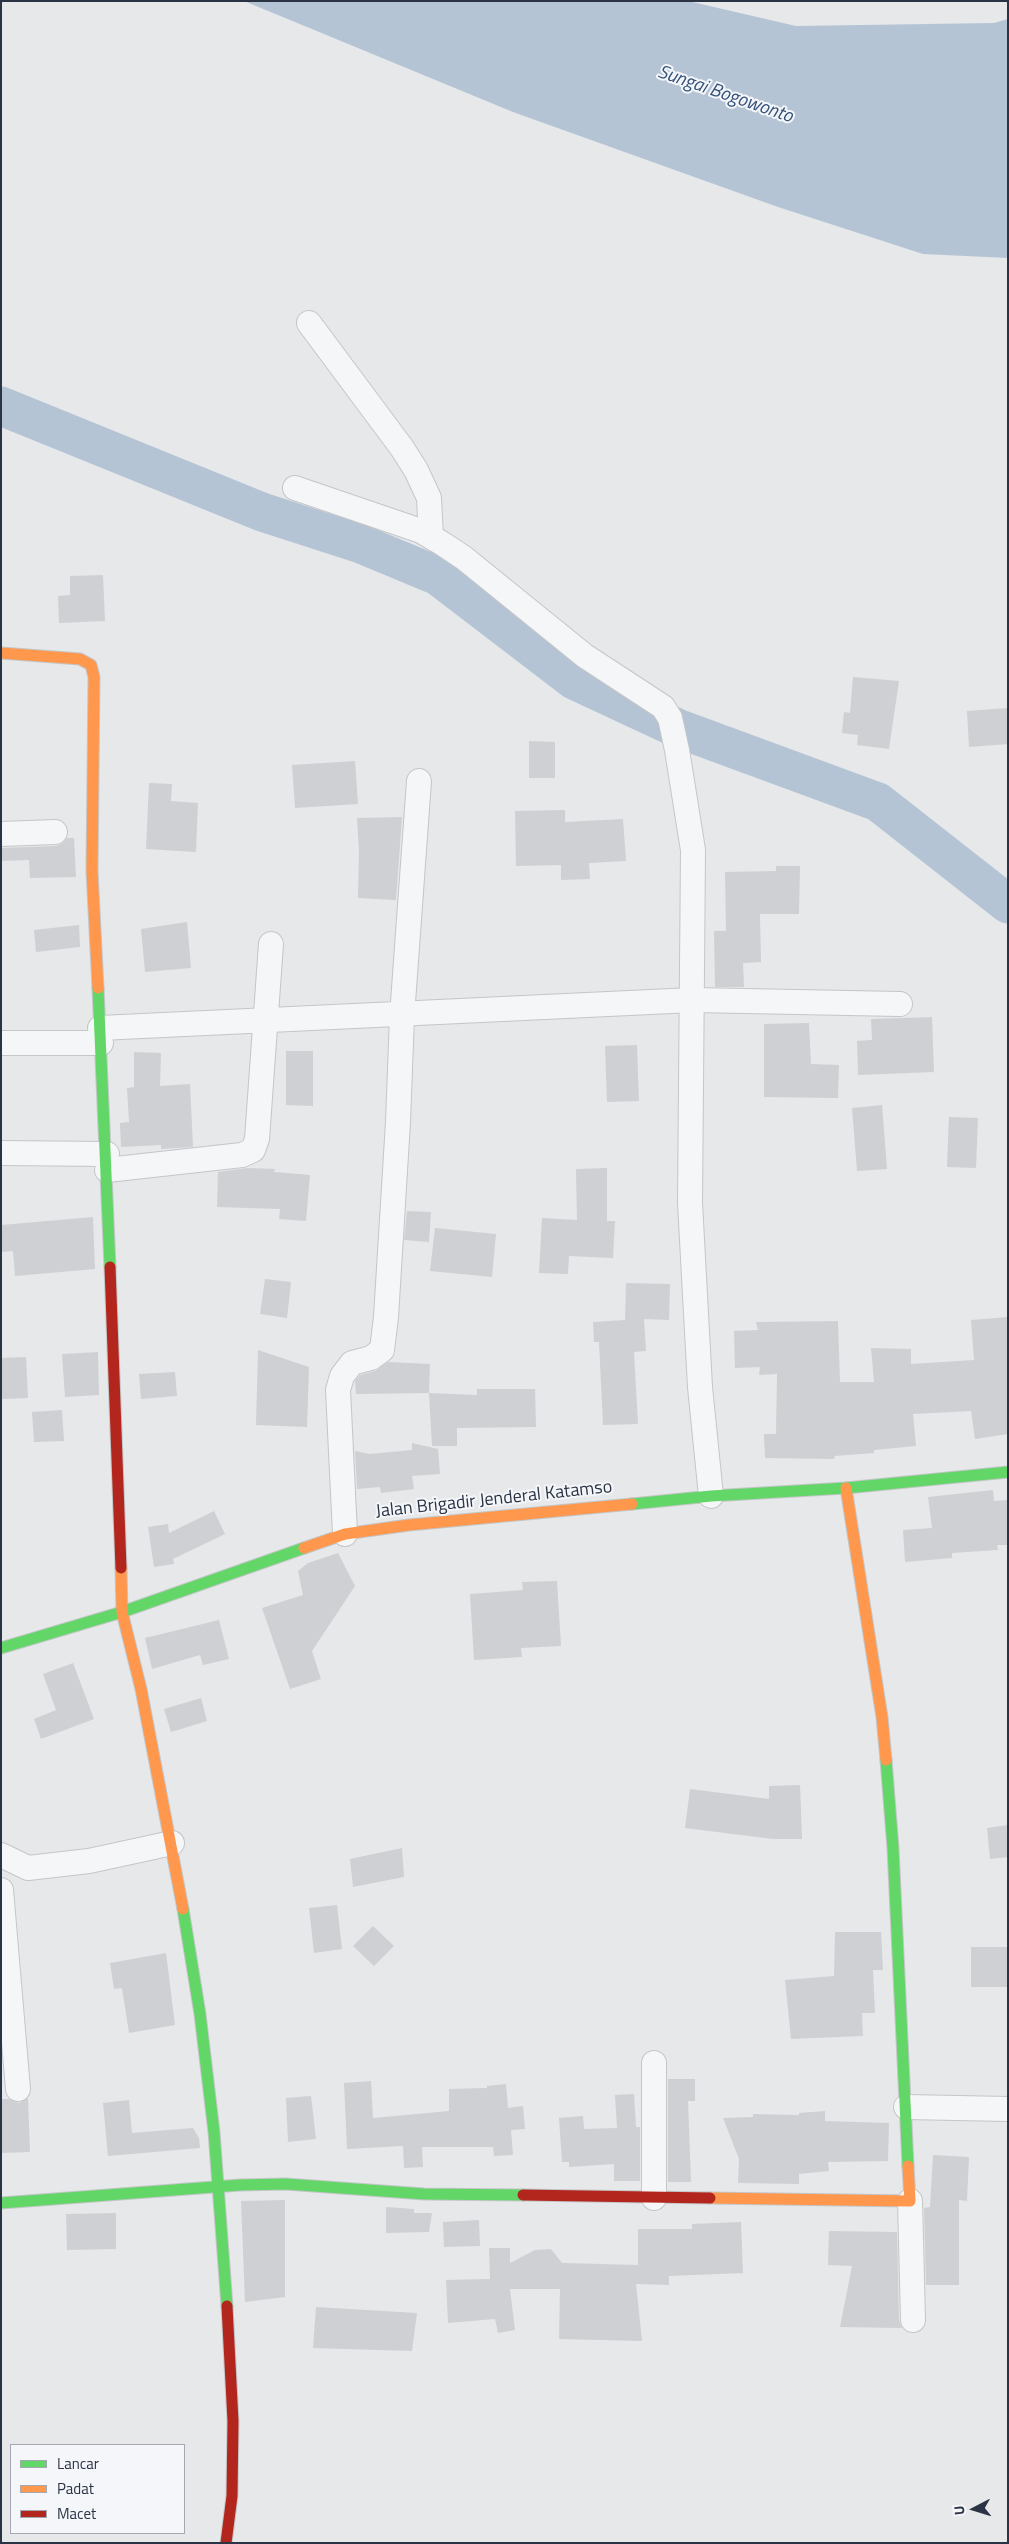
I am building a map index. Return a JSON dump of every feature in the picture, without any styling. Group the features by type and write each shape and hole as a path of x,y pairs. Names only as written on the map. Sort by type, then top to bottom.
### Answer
{"street":[{"path":"309,323 402,448 416,470 429,498 431,537"},
{"path":"295,488 431,537 464,558 585,656 663,707 670,718 677,750 692,850 693,1000 690,1203 700,1387 711,1496"},
{"path":"1,653 80,659 91,665 94,677 92,871 107,1162 122,1612 141,1689 172,1843 200,2014 214,2132 217,2188 225,2259 232,2421 232,2496 226,2543"},
{"path":"345,1534 338,1390 342,1376 352,1363 371,1358 382,1350 386,1317 398,1122 402,1016 419,781"},
{"path":"1,834 55,832"},
{"path":"1,1153 107,1162 242,1155 253,1150 257,1139 264,1020 271,944"},
{"path":"1,1043 101,1036 264,1020 402,1016 693,1000 900,1004"},
{"name":"Jalan Brigadir Jenderal Katamso","path":"1,1648 122,1612 345,1534 409,1525 711,1496 846,1488 1008,1472"},
{"path":"846,1488 882,1717 893,1848 906,2106 913,2320"},
{"path":"1,1855 28,1868 89,1861 172,1843"},
{"path":"1,1890 18,2090"},
{"path":"654,2063 654,2198"},
{"path":"906,2106 1008,2109"},
{"path":"1,2203 240,2185 286,2184 424,2194 910,2201"}],"water":[{"name":"Sungai Bogowonto","path":"244,1 688,1 796,26 994,23 1008,19 1008,258 923,254 778,207 513,112"}],"building":[{"path":"103,575 105,621 59,623 58,596 70,595 70,576"},
{"path":"853,677 899,681 889,749 857,745 858,735 842,733 844,712 850,713"},
{"path":"1008,708 1008,744 969,747 967,711"},
{"path":"529,741 555,742 555,778 529,778"},
{"path":"355,761 358,804 295,808 292,765"},
{"path":"149,783 172,784 171,801 198,803 196,852 146,849"},
{"path":"565,810 565,822 623,819 626,861 589,863 590,879 561,880 561,865 516,866 515,811"},
{"path":"402,817 396,900 358,898 359,852 357,818"},
{"path":"67,838 74,838 76,877 30,878 29,860 1,861 1,848 56,846 63,843"},
{"path":"776,866 800,866 799,914 760,914 761,962 743,963 744,987 715,987 714,931 726,931 725,872 776,871"},
{"path":"187,922 191,968 145,972 141,929"},
{"path":"79,925 80,947 36,952 34,930"},
{"path":"932,1017 934,1072 858,1075 857,1041 872,1040 871,1019"},
{"path":"809,1023 811,1064 839,1065 838,1098 764,1097 764,1024"},
{"path":"637,1045 639,1101 607,1102 605,1046"},
{"path":"286,1051 313,1051 313,1106 286,1105"},
{"path":"134,1052 161,1053 160,1086 190,1084 193,1147 161,1149 161,1145 121,1147 120,1123 129,1122 127,1088 134,1087"},
{"path":"882,1105 887,1169 857,1171 852,1108"},
{"path":"949,1117 978,1118 976,1168 947,1167"},
{"path":"247,1168 275,1169 274,1172 310,1175 306,1221 279,1219 280,1209 217,1207 218,1172"},
{"path":"607,1168 607,1221 615,1221 613,1258 569,1256 568,1274 539,1273 542,1218 577,1220 576,1169"},
{"path":"407,1211 431,1212 429,1242 404,1240"},
{"path":"93,1217 95,1269 15,1276 13,1251 1,1252 1,1225"},
{"path":"435,1228 496,1234 492,1277 430,1271"},
{"path":"265,1279 291,1282 287,1318 260,1314"},
{"path":"626,1283 670,1284 669,1320 644,1319 646,1351 634,1352 638,1424 603,1425 599,1342 594,1342 593,1322 625,1320"},
{"path":"1008,1317 1008,1434 975,1439 971,1411 913,1414 916,1446 874,1450 874,1453 835,1456 834,1459 765,1458 764,1434 776,1434 777,1374 759,1375 760,1367 735,1368 734,1331 758,1330 756,1322 838,1321 840,1382 874,1382 871,1348 911,1349 911,1364 974,1360 971,1320"},
{"path":"258,1350 309,1367 307,1427 256,1425"},
{"path":"98,1352 99,1395 65,1397 62,1354"},
{"path":"26,1357 28,1398 1,1399 1,1358"},
{"path":"388,1362 430,1364 429,1393 356,1394 355,1381 360,1375 375,1371"},
{"path":"175,1372 177,1396 141,1399 139,1374"},
{"path":"477,1389 535,1389 536,1427 457,1428 457,1446 432,1446 429,1393 477,1395"},
{"path":"62,1410 64,1441 34,1442 32,1412"},
{"path":"412,1443 438,1449 440,1474 412,1476 414,1489 381,1493 380,1487 357,1489 355,1451 370,1454 412,1450"},
{"path":"993,1490 994,1501 1008,1500 1008,1545 997,1545 998,1550 952,1553 952,1558 905,1562 903,1530 932,1528 928,1497"},
{"path":"214,1511 225,1534 173,1559 174,1564 154,1567 148,1527 168,1524 169,1533"},
{"path":"338,1553 355,1586 312,1651 321,1679 290,1689 262,1608 303,1595 298,1571 308,1563"},
{"path":"557,1581 561,1646 521,1648 522,1657 474,1660 470,1594 523,1590 522,1582"},
{"path":"219,1620 229,1659 203,1665 200,1655 152,1669 145,1638"},
{"path":"73,1663 94,1719 41,1739 34,1719 56,1710 43,1674"},
{"path":"201,1698 207,1721 171,1732 164,1709"},
{"path":"800,1785 802,1839 773,1839 685,1828 690,1789 769,1799 769,1786"},
{"path":"1008,1825 1008,1857 990,1859 987,1828"},
{"path":"402,1848 404,1877 353,1887 350,1859"},
{"path":"337,1905 342,1949 314,1953 309,1908"},
{"path":"373,1926 394,1946 374,1966 353,1946"},
{"path":"835,1932 881,1932 883,1970 873,1970 875,2013 862,2013 863,2036 791,2039 785,1980 834,1976"},
{"path":"971,1947 1008,1947 1008,1987 971,1987"},
{"path":"166,1953 175,2025 129,2033 122,1988 114,1989 110,1963"},
{"path":"668,2079 695,2079 695,2101 688,2101 691,2182 668,2182"},
{"path":"371,2081 373,2118 449,2111 449,2089 487,2088 487,2086 506,2084 508,2108 523,2106 525,2129 511,2130 513,2155 494,2156 493,2147 422,2147 423,2167 404,2168 403,2146 347,2149 344,2083"},
{"path":"634,2094 636,2127 640,2127 640,2181 614,2181 614,2164 569,2167 569,2162 562,2162 559,2118 583,2116 584,2129 617,2128 615,2095"},
{"path":"311,2096 316,2139 288,2142 286,2098"},
{"path":"28,2098 30,2152 1,2153 1,2099 9,2099 19,2103"},
{"path":"129,2100 132,2133 193,2128 199,2138 200,2148 108,2156 103,2103"},
{"path":"825,2111 825,2121 889,2123 888,2161 828,2162 829,2171 799,2174 799,2184 738,2183 739,2159 723,2118 753,2117 753,2114 799,2115 799,2113"},
{"path":"933,2155 969,2157 967,2201 959,2200 959,2285 926,2285 924,2208 930,2207"},
{"path":"285,2200 285,2297 245,2302 241,2201"},
{"path":"386,2207 414,2209 414,2213 432,2213 429,2232 386,2233"},
{"path":"116,2213 116,2249 67,2250 66,2214"},
{"path":"479,2220 480,2246 444,2247 443,2222"},
{"path":"741,2222 743,2273 669,2276 669,2285 636,2284 642,2341 559,2339 560,2289 510,2289 515,2330 498,2333 495,2319 448,2323 446,2280 490,2279 489,2248 510,2248 510,2263 535,2250 551,2249 562,2263 638,2265 638,2229 692,2229 692,2224"},
{"path":"829,2231 897,2232 899,2320 902,2328 840,2327 852,2266 828,2265"},
{"path":"316,2307 417,2313 412,2351 313,2348"}],"waterway":[{"path":"1,406 262,512 361,544 438,576 574,680 677,728 878,802 1008,904"}],"traffic: fast":[{"path":"98,988 110,1267"},
{"path":"632,1504 711,1496 846,1488 1008,1472"},
{"path":"1,1648 122,1612 304,1548"},
{"path":"886,1760 893,1848 908,2166"},
{"path":"183,1909 200,2014 214,2132 227,2306"},
{"path":"1,2203 240,2185 286,2184 424,2194 523,2195"}],"traffic: slow":[{"path":"1,653 80,659 91,665 94,677 92,871 98,988"},
{"path":"846,1488 882,1717 886,1760"},
{"path":"304,1548 345,1534 409,1525 632,1504"},
{"path":"121,1568 122,1612 141,1689 183,1909"},
{"path":"710,2198 910,2201 908,2166"}],"traffic: jam":[{"path":"110,1267 121,1568"},
{"path":"523,2195 710,2198"},
{"path":"226,2543 232,2496 233,2421 227,2306"}]}
